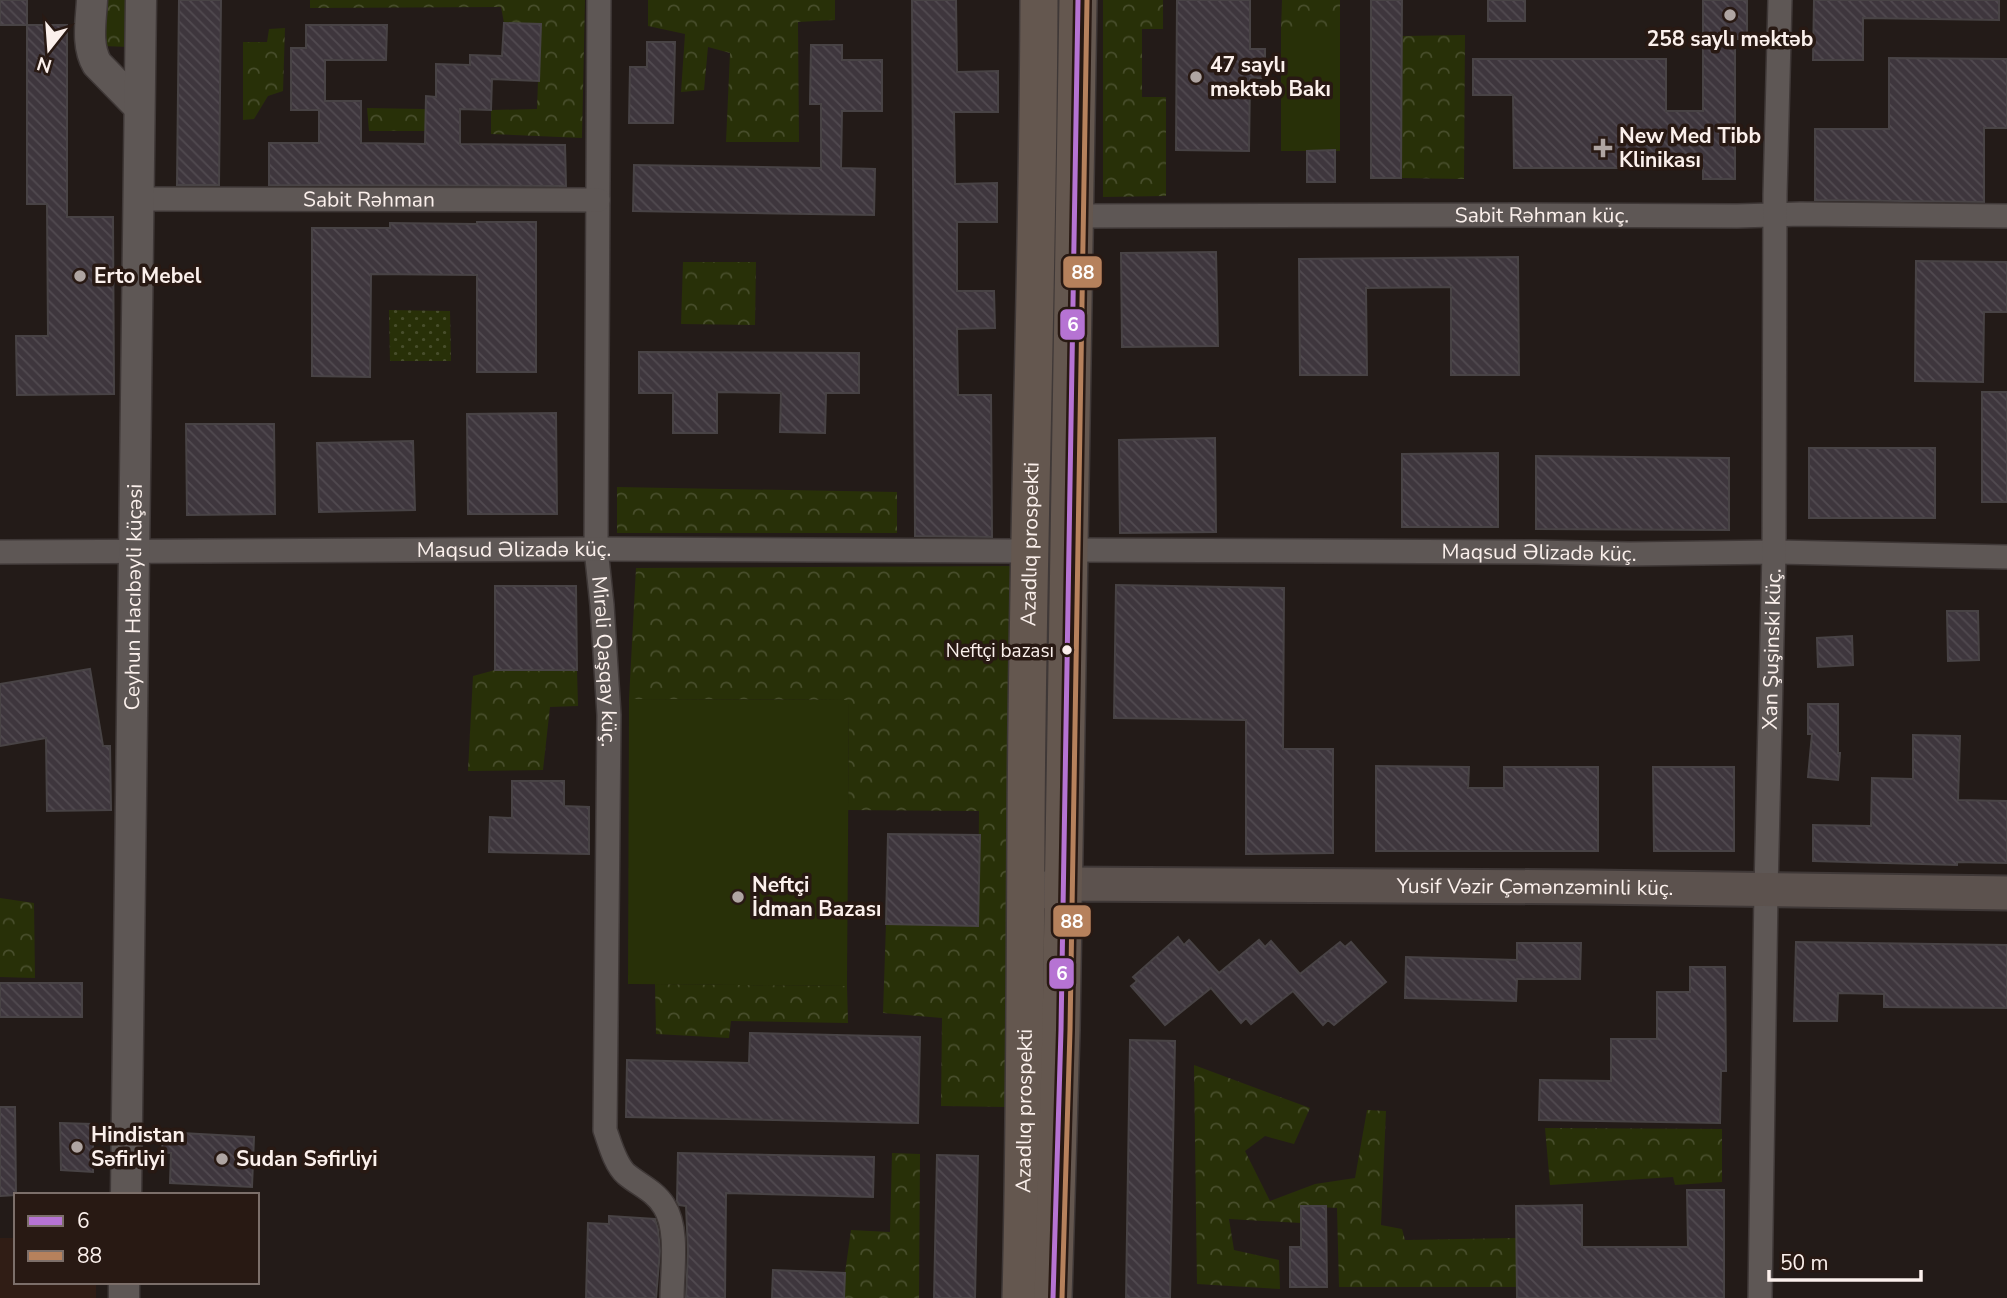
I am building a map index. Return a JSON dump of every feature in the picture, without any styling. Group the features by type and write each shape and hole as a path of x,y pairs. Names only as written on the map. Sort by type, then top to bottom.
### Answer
{"main road":[{"name":"Azadlıq prospekti","path":"1021,1298 1039,0"},
{"name":"Azadlıq prospekti","path":"1053,1298 1070,550 1078,0"},
{"name":"Yusif Vəzir Çəmənzəminli küç.","path":"1063,884 2007,893"},
{"path":"1026,906 1037,894 1063,884"}],"street":[{"path":"92,0 93,57 139,107"},
{"name":"Ceyhun Hacıbəyli küçəsi","path":"125,1193 141,0"},
{"name":"Mirəli Qaşqay küç.","path":"599,0 596,549 609,715 606,1130 624,1172 656,1195 670,1218 673,1231 672,1298"},
{"name":"Xan Şuşinski küç.","path":"1760,1298 1774,552 1780,0"},
{"name":"Sabit Rəhman","path":"138,199 598,200"},
{"name":"Sabit Rəhman küç.","path":"1076,216 2007,216"},
{"name":"Maqsud Əlizadə küç.","path":"0,552 596,549 1031,551"},
{"name":"Maqsud Əlizadə küç.","path":"1070,550 1630,554 1774,552 2007,557"}],"shaded area":[{"path":"0,1238 14,1238 14,1284 96,1284 96,1298 0,1298"}],"green space":[{"path":"104,0 129,0 129,47 103,46"},
{"path":"310,0 585,0 582,138 491,134 491,110 537,109 540,24 504,23 501,7 310,8"},
{"path":"648,0 835,0 835,20 798,22 799,142 726,142 730,53 708,47 704,90 681,92 685,34 648,26"},
{"path":"1103,0 1163,0 1163,29 1142,29 1142,97 1166,97 1166,196 1103,197"},
{"path":"1282,0 1340,0 1340,30 1281,30"},
{"path":"285,28 283,91 268,96 254,119 243,120 243,42 267,42 269,29"},
{"path":"1281,30 1340,30 1340,151 1281,151"},
{"path":"1465,35 1464,179 1401,178 1402,36"},
{"path":"367,108 425,109 425,131 369,131"},
{"path":"683,262 756,262 755,325 681,324"},
{"path":"389,310 450,311 451,361 390,361"},
{"path":"617,487 897,492 897,533 617,533"},
{"path":"1016,566 1005,1107 941,1106 942,1018 883,1013 886,924 978,926 979,811 848,810 849,700 629,699 636,568"},
{"path":"495,670 577,670 578,706 550,707 543,770 468,771 473,676"},
{"name":"Neftçi İdman Bazası","path":"629,699 849,700 847,986 628,984"},
{"path":"0,898 34,903 35,978 0,977"},
{"path":"655,984 847,986 848,1023 731,1021 729,1038 656,1034"},
{"path":"1194,1065 1310,1108 1294,1144 1265,1136 1245,1151 1270,1201 1315,1184 1355,1178 1367,1110 1386,1111 1381,1225 1402,1229 1405,1240 1516,1238 1518,1287 1339,1287 1337,1208 1301,1206 1301,1223 1229,1219 1234,1250 1279,1260 1280,1289 1197,1284"},
{"path":"1545,1128 1722,1129 1722,1182 1675,1185 1673,1177 1550,1185"},
{"path":"892,1153 920,1154 919,1298 844,1298 851,1230 890,1232"}],"building":[{"path":"0,0 27,0 27,25 0,25"},
{"path":"179,0 221,0 219,185 177,185"},
{"path":"912,0 956,0 957,72 998,71 998,112 954,112 955,184 997,183 997,222 957,222 957,291 994,291 995,328 957,329 958,395 991,395 992,537 915,536"},
{"path":"1177,0 1250,0 1250,49 1265,49 1265,78 1250,78 1249,151 1176,150"},
{"path":"1371,0 1402,0 1401,178 1371,178"},
{"path":"1488,0 1525,0 1525,21 1488,21"},
{"path":"1703,0 1747,0 1747,39 1735,39 1735,179 1703,179 1703,168 1514,168 1513,95 1473,95 1473,59 1666,59 1666,111 1703,111"},
{"path":"1814,0 1999,0 1999,20 1863,18 1863,60 1813,60"},
{"path":"504,23 541,24 539,81 492,79 491,110 460,109 460,144 565,145 566,186 269,185 269,143 319,143 319,110 291,110 291,48 306,48 306,25 387,25 386,60 325,60 325,101 361,101 361,143 425,144 426,96 436,97 436,64 470,65 470,55 502,56"},
{"name":"Erto Mebel","path":"27,25 67,25 67,217 113,217 114,394 17,395 16,336 48,336 47,204 27,204"},
{"path":"647,42 675,42 673,123 629,123 630,67 647,67"},
{"path":"811,45 842,45 842,60 882,60 882,111 842,111 841,168 875,169 874,215 633,211 634,165 821,168 821,104 810,104"},
{"path":"1889,58 2007,59 2007,128 1984,128 1984,202 1815,200 1815,129 1889,129"},
{"path":"1335,150 1335,182 1307,182 1307,151"},
{"path":"536,222 536,372 477,372 477,275 371,274 370,377 312,376 312,228 390,228 390,223"},
{"path":"1216,252 1218,346 1122,347 1121,253"},
{"path":"1518,257 1519,375 1451,375 1451,287 1366,288 1367,375 1300,375 1299,259"},
{"path":"1916,261 2007,262 2007,312 1984,312 1983,382 1915,381"},
{"path":"639,352 859,353 859,393 826,393 825,433 780,432 781,393 717,392 717,433 673,433 673,393 639,393"},
{"path":"1982,392 2007,392 2007,502 1982,502"},
{"path":"556,413 557,514 468,514 467,414"},
{"path":"186,424 274,424 275,514 187,515"},
{"path":"1215,438 1216,532 1120,533 1119,440"},
{"path":"413,441 415,510 319,512 317,443"},
{"path":"1809,448 1935,448 1935,518 1809,518"},
{"path":"1498,453 1498,527 1402,527 1402,454"},
{"path":"1536,456 1729,458 1729,530 1536,529"},
{"path":"1116,585 1284,588 1283,749 1333,749 1333,853 1246,854 1246,720 1114,718"},
{"path":"495,586 576,586 577,670 495,670"},
{"path":"1947,611 1978,611 1979,660 1948,661"},
{"path":"1852,636 1853,665 1818,667 1817,638"},
{"path":"90,669 103,746 110,746 111,810 47,811 46,738 0,746 0,684"},
{"path":"1808,704 1838,704 1838,780 1808,777 1812,734 1808,734"},
{"path":"1913,735 1960,736 1958,800 2007,801 2007,863 1957,862 1957,865 1813,861 1813,825 1871,826 1872,778 1913,779"},
{"path":"1376,766 1469,767 1468,788 1504,788 1504,767 1598,767 1598,851 1376,851"},
{"path":"1653,767 1734,767 1734,851 1654,851"},
{"path":"512,781 564,781 564,806 589,807 589,854 489,852 490,817 512,818"},
{"path":"888,834 980,835 978,926 886,924"},
{"path":"1178,937 1184,945 1189,940 1219,973 1259,940 1265,947 1271,941 1300,974 1340,942 1345,947 1351,942 1386,982 1334,1025 1328,1020 1323,1025 1293,991 1251,1024 1246,1018 1241,1023 1211,988 1165,1025 1131,986 1137,981 1133,977"},
{"path":"1796,942 2007,945 2007,1008 1884,1007 1884,994 1838,993 1837,1021 1794,1021"},
{"path":"1517,943 1581,943 1580,979 1517,979 1516,1001 1405,998 1406,957 1517,960"},
{"path":"1690,967 1725,967 1726,1071 1721,1071 1720,1123 1539,1120 1540,1080 1611,1081 1611,1039 1657,1039 1657,992 1690,992"},
{"path":"0,983 82,983 82,1017 0,1017"},
{"path":"750,1033 920,1037 918,1123 626,1117 627,1060 749,1063"},
{"path":"1130,1040 1175,1041 1170,1298 1126,1298"},
{"path":"0,1107 15,1107 16,1193 0,1196"},
{"name":"Hindistan Səfirliyi","path":"60,1123 93,1124 93,1172 61,1170"},
{"path":"163,1132 254,1137 252,1187 170,1183 171,1153 162,1152"},
{"path":"678,1153 874,1157 873,1197 726,1193 725,1298 686,1298 686,1206 679,1205 677,1201"},
{"path":"937,1155 978,1156 975,1298 934,1298"},
{"path":"1687,1190 1724,1190 1724,1298 1517,1298 1516,1206 1582,1205 1582,1247 1688,1247"},
{"path":"1301,1206 1326,1206 1327,1287 1290,1287 1290,1247 1301,1247"},
{"path":"609,1216 655,1219 660,1251 656,1298 586,1298 588,1223 609,1224"},
{"path":"773,1270 845,1273 844,1298 772,1298"}],"transit line":[{"name":"6","path":"1053,1298 1061,1030 1078,0"},
{"name":"88","path":"1062,1298 1070,1030 1087,0"}],"place":[{"name":"258 saylı məktəb","path":"1730,15"},
{"name":"47 saylı məktəb Bakı","path":"1196,77"},
{"name":"New Med Tibb Klinikası","path":"1603,148"},
{"name":"Erto Mebel","path":"80,276"},
{"name":"Neftçi bazası","path":"1067,650"},
{"name":"Neftçi İdman Bazası","path":"738,897"},
{"name":"Hindistan Səfirliyi","path":"77,1147"},
{"name":"Sudan Səfirliyi","path":"222,1159"}]}
